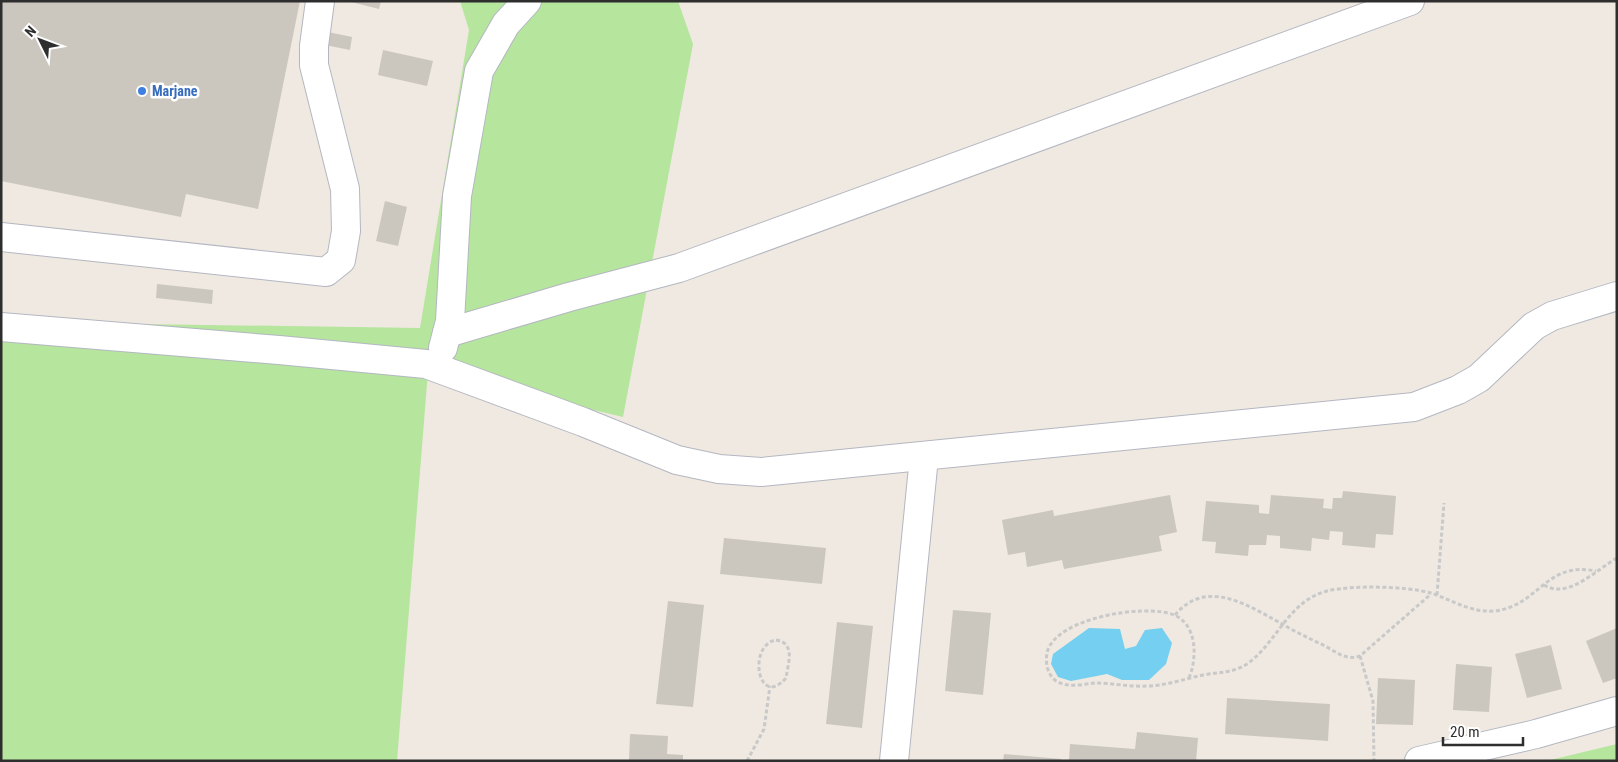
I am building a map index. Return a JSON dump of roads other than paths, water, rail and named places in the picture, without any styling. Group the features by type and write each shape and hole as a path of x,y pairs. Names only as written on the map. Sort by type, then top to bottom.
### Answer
{"street":[{"path":"1,237 326,272 334,267 341,260 346,231 345,189 314,65 315,31 320,1"},
{"path":"438,369 450,321 457,196 479,71 506,24 527,1"},
{"path":"447,333 568,297 679,268 1393,4"},
{"path":"1,327 426,364 583,422 677,460 719,470 761,472 1414,407 1458,390 1479,378 1534,326 1552,316 1617,296"},
{"path":"894,761 924,457"},
{"path":"1419,761 1536,734 1617,711"}],"water":[{"path":"1089,628 1120,629 1125,649 1136,646 1145,630 1162,628 1172,643 1166,664 1149,680 1122,680 1107,674 1071,681 1058,677 1051,664 1053,654"}],"place":[{"name":"Marjane","path":"142,91"}]}
